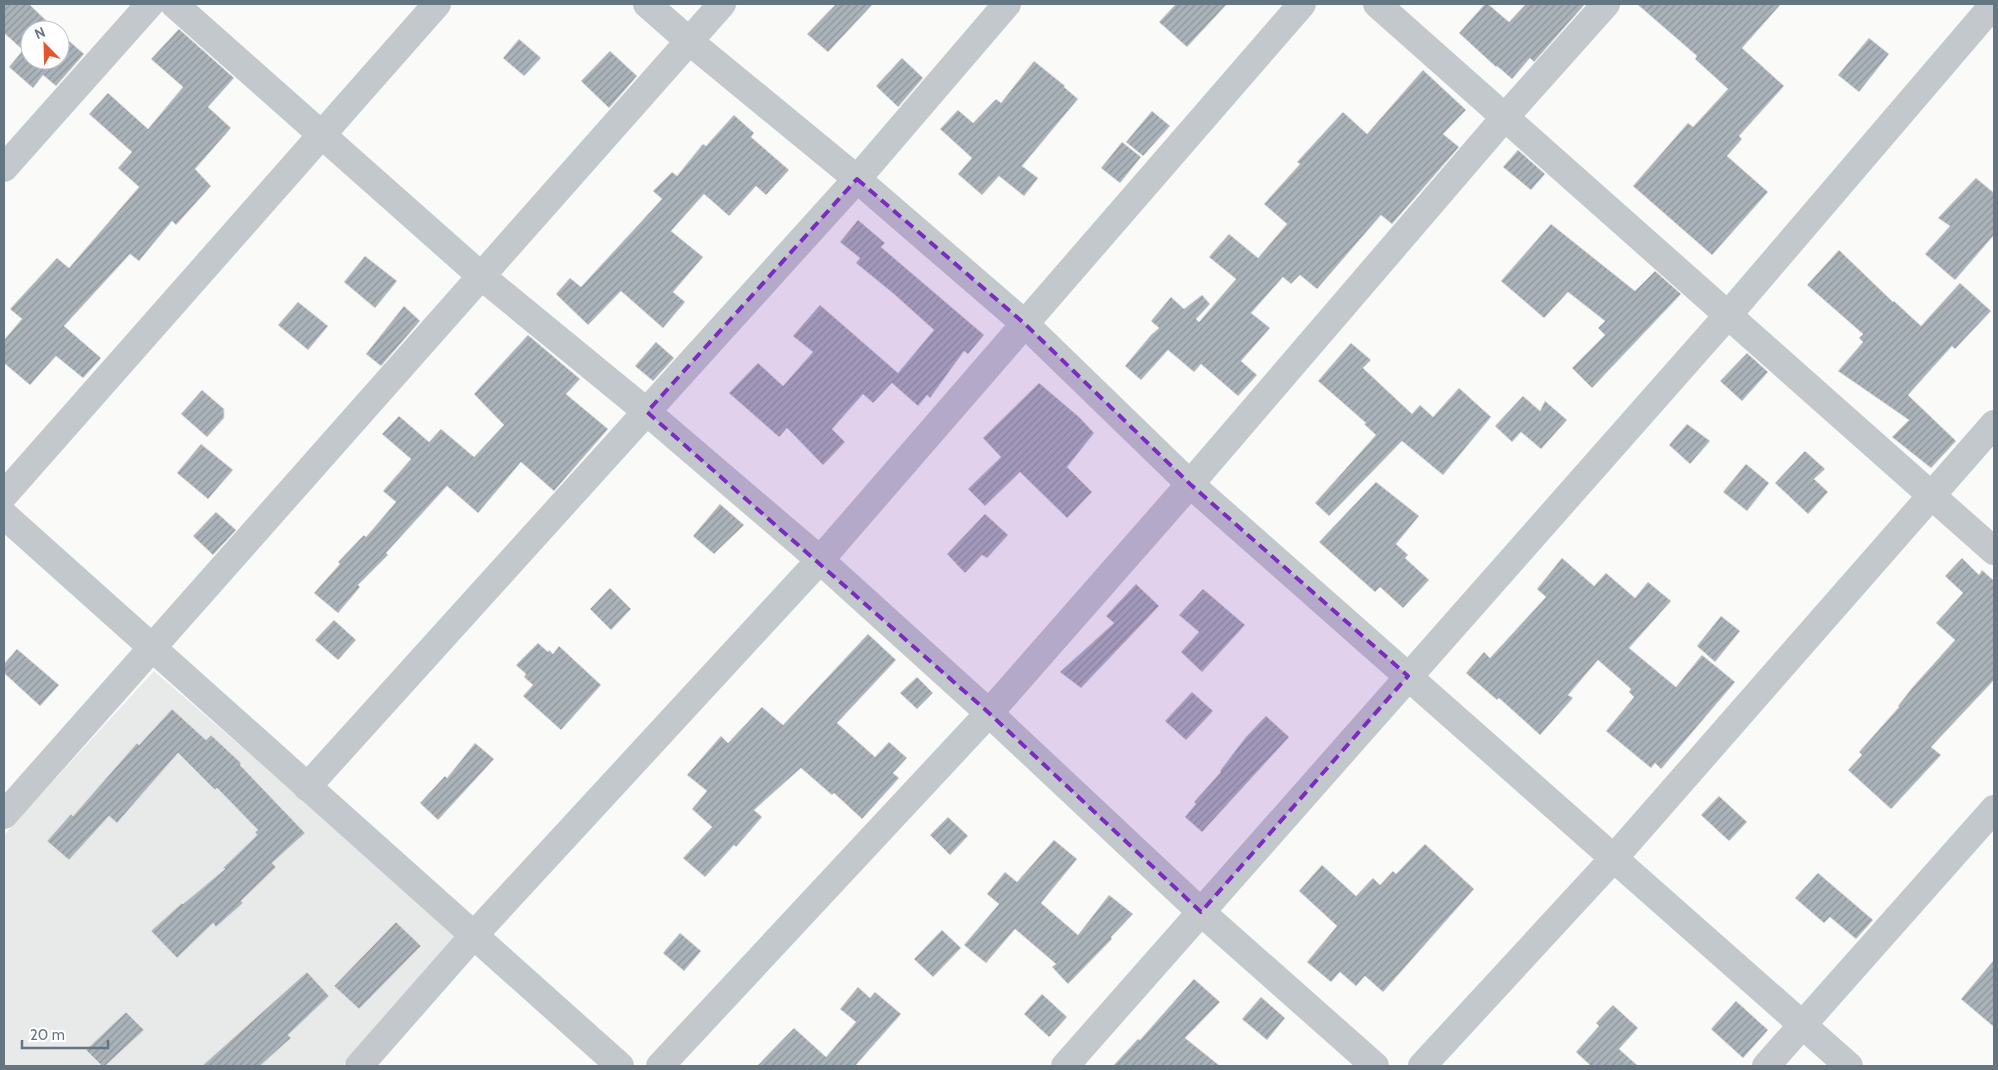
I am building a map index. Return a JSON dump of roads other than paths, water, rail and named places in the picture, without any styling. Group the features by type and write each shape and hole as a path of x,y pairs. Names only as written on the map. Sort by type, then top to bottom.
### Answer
{"street":[{"path":"4,168 150,4"},
{"path":"174,4 481,276 647,412 820,560 989,713 1201,912 1375,1066"},
{"path":"4,495 437,4"},
{"path":"647,4 689,41 856,178 1025,324 1190,484 1849,1066"},
{"path":"4,816 722,4"},
{"path":"307,787 647,412 856,178 1007,4"},
{"path":"359,1066 474,935 820,560 1302,4"},
{"path":"1377,4 1994,551"},
{"path":"660,1066 989,713 1190,484 1505,117 1606,4"},
{"path":"1065,1066 1728,314 1994,4"},
{"path":"1422,1066 1613,859 1994,424"},
{"path":"4,515 620,1066"},
{"path":"1766,1066 1994,809"}]}
